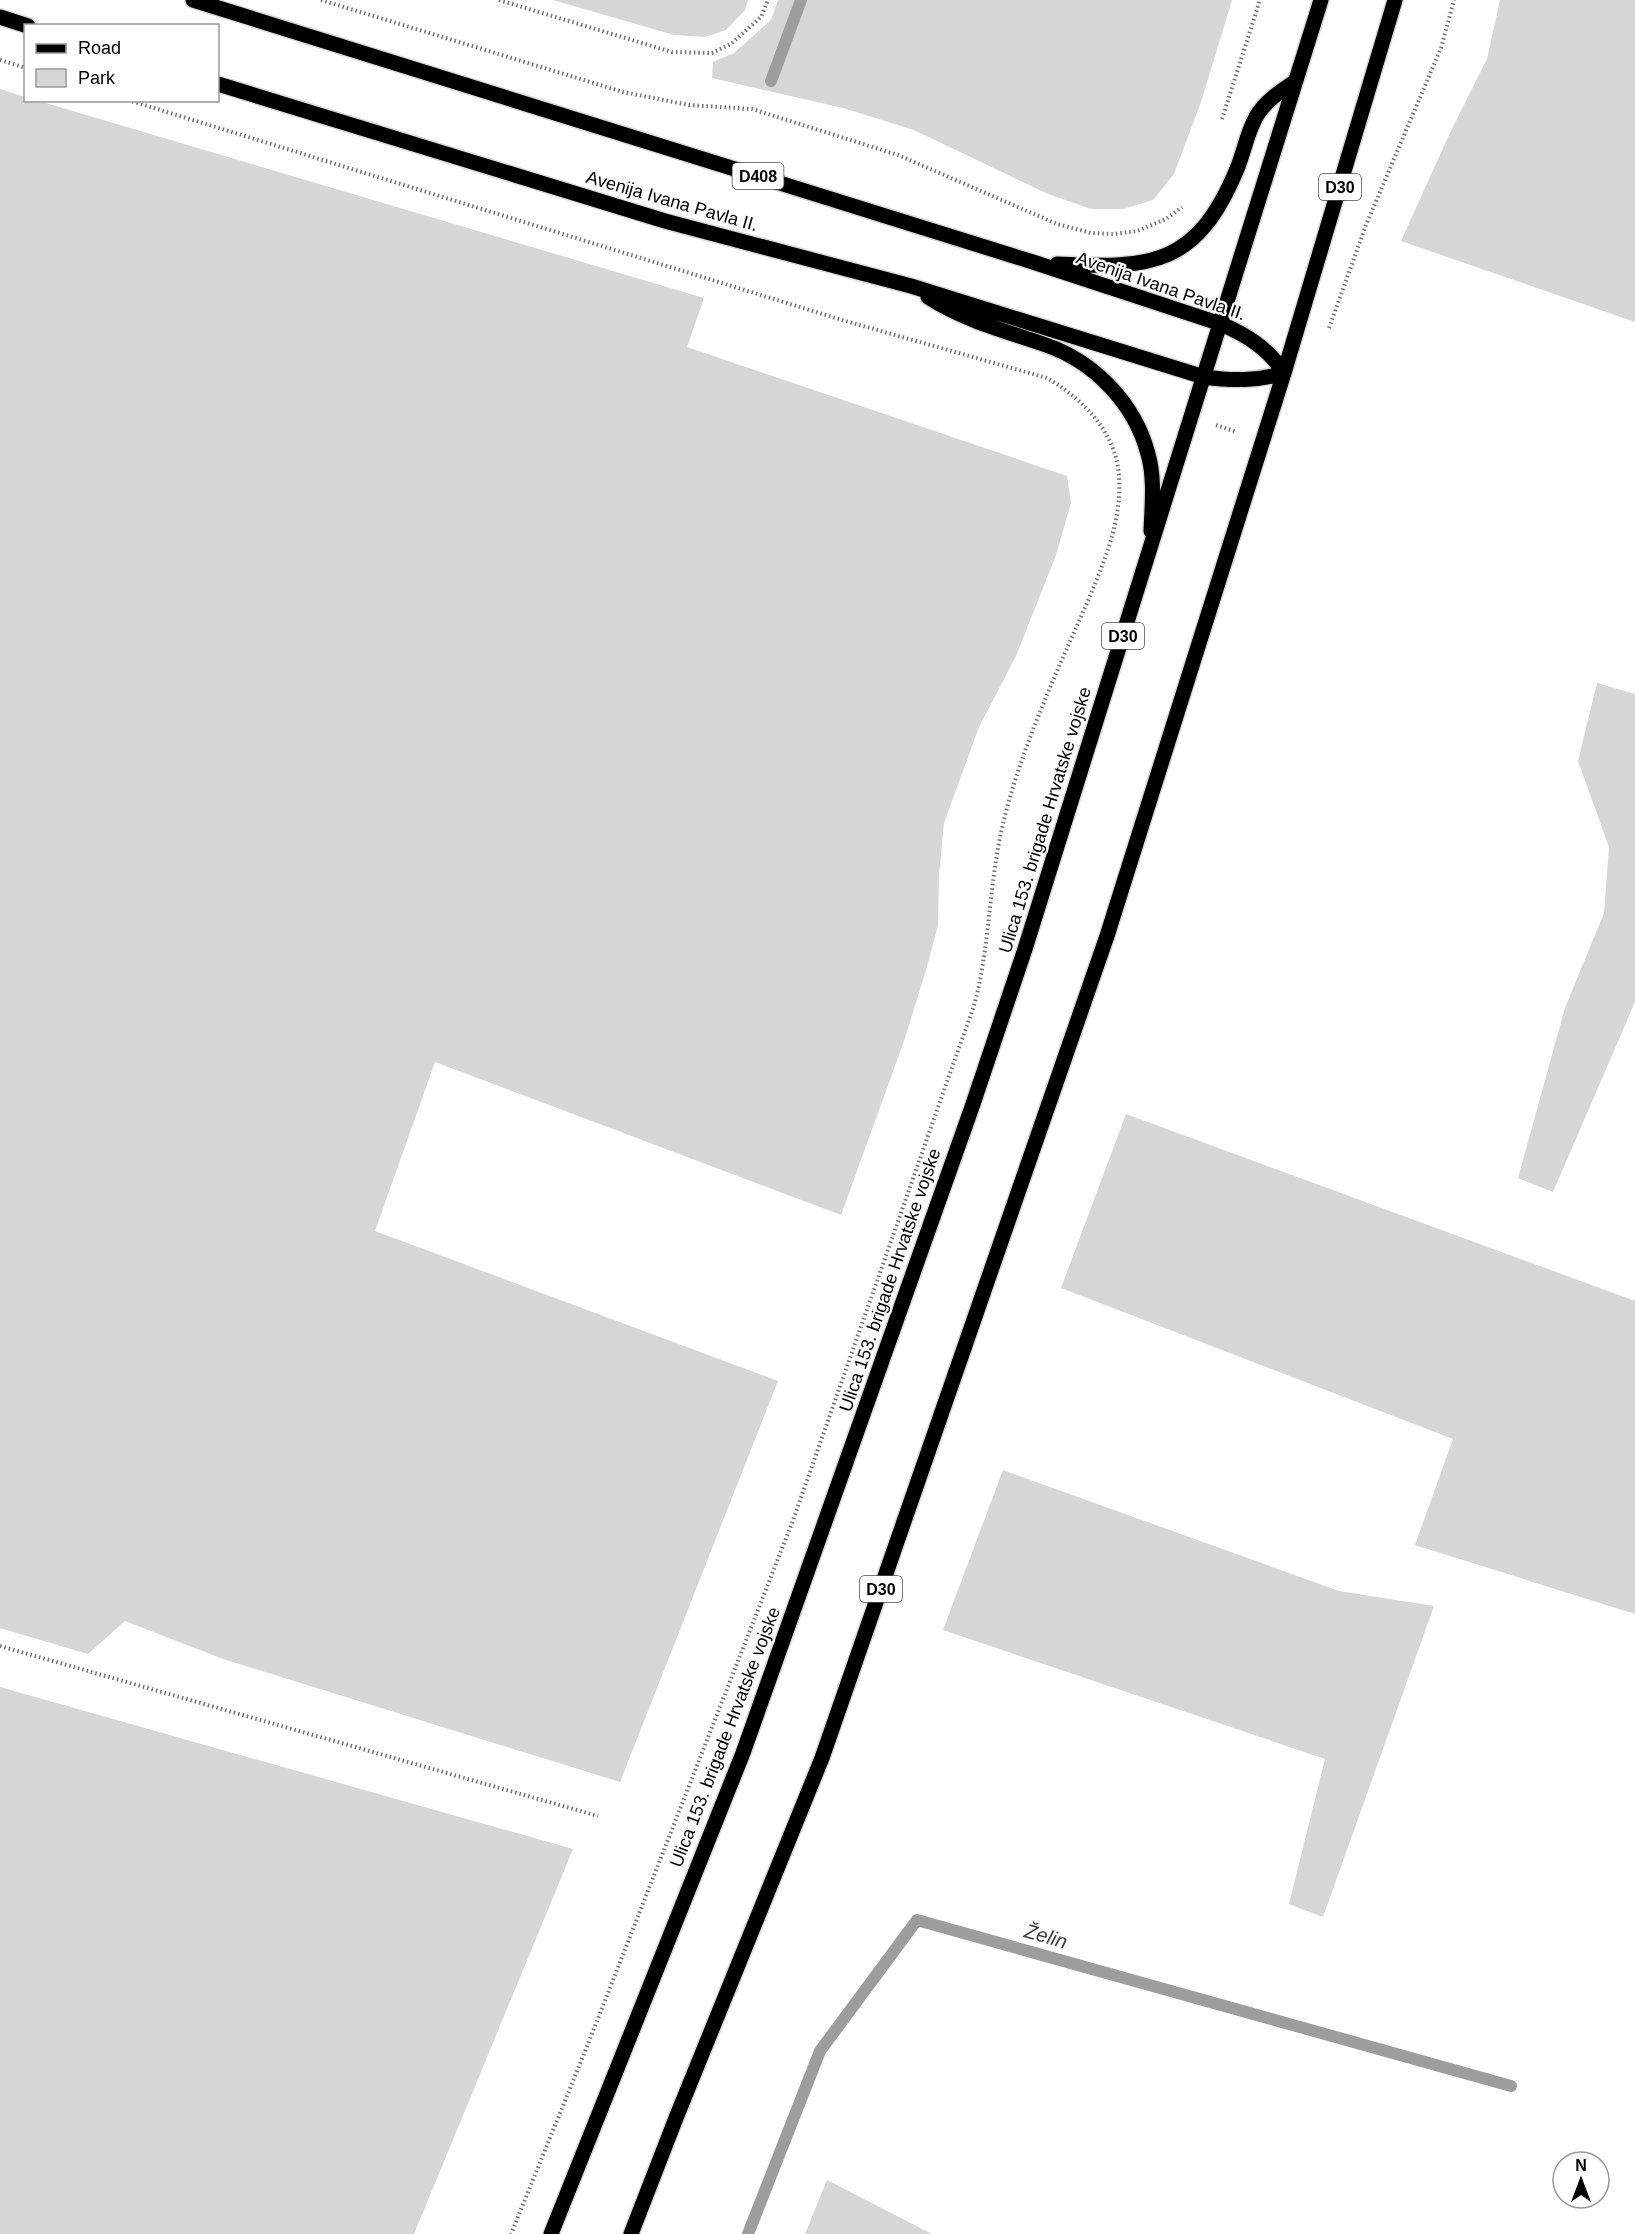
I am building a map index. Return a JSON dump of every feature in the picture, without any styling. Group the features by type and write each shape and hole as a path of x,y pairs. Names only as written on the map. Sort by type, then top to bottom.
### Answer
{"main road":[{"name":"Avenija Ivana Pavla II.","path":"193,0 1036,263 1221,324 1263,347 1284,373 1262,380 1245,381 1204,377 911,286 665,221 219,84"},
{"name":"D30","path":"1221,324 1321,0"},
{"name":"D30","path":"631,2234 822,1758 1107,936 1284,373 1395,0"},
{"path":"0,17 24,25"},
{"path":"1036,263 1090,266 1140,264 1178,251 1195,237 1213,217 1237,169 1256,116 1275,96 1296,81"},
{"path":"911,286 941,305 972,320 1069,355 1104,380 1125,404 1136,422 1148,454 1152,479 1150,549"},
{"name":"Ulica 153. brigade Hrvatske vojske","path":"551,2234 743,1753 874,1386 1025,949 1221,324"}],"path":[{"path":"321,0 623,92 689,105 752,110 898,155 1057,224 1091,233 1114,234 1137,231 1166,219 1184,205"},
{"path":"500,0 672,52 712,53 731,44 761,17 768,0"},
{"path":"1220,125 1260,0"},
{"path":"0,60 24,67"},
{"path":"134,102 842,320 1047,378 1082,403 1100,422 1114,452 1119,474 1117,521 1104,563 1026,748 1003,823 978,991 957,1053 792,1523 658,1867 511,2234"},
{"path":"0,1646 598,1816"}],"green space":[{"path":"553,0 748,0 745,10 726,30 705,37 674,35"},
{"path":"778,0 1232,0 1201,102 1174,174 1153,200 1123,209 1091,209 1048,194 914,130 843,108 712,78 713,62 734,53 771,20"},
{"path":"1500,0 1635,0 1635,322 1401,241 1449,135 1487,59"},
{"path":"0,89 24,97 24,102 42,102 704,298 687,347 1067,476 1071,503 1056,555 1016,656 979,727 944,823 939,875 938,925 904,1041 841,1215 435,1062 375,1231 778,1381 620,1782 223,1659 125,1621 88,1654 0,1628"},
{"path":"1597,683 1635,694 1635,1002 1553,1192 1518,1178 1565,1008 1604,913 1609,847 1578,761"},
{"path":"1126,1114 1635,1301 1635,1614 1415,1545 1453,1439 1061,1288"},
{"path":"1003,1470 1339,1591 1434,1606 1323,1917 1289,1904 1325,1759 943,1630"},
{"path":"0,1687 573,1849 414,2234 0,2234"},
{"path":"827,2180 932,2234 805,2234"}],"waterway":[{"path":"771,81 801,0"},
{"name":"Želin","path":"748,2234 820,2051 917,1920 1511,2086"}]}
